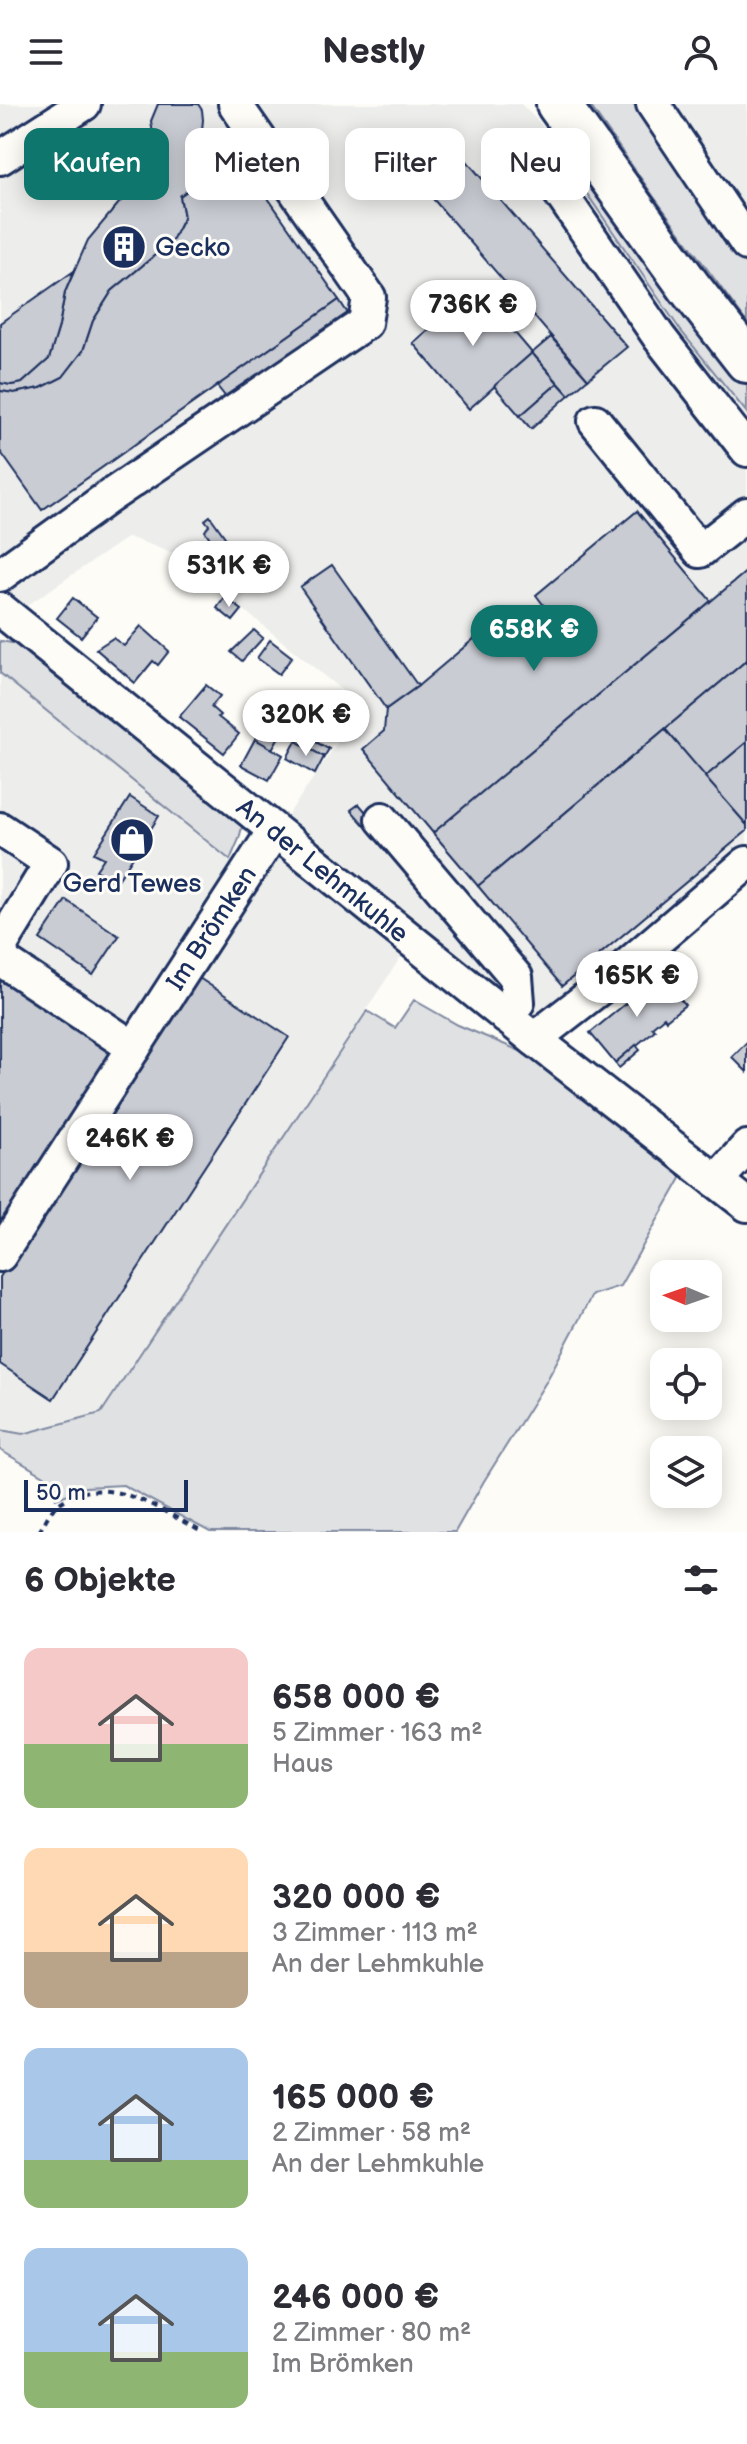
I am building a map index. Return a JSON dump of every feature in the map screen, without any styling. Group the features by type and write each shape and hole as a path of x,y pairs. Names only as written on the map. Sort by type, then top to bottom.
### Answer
{"main road":[{"path":"558,104 681,276 747,361"}],"street":[{"path":"0,158 84,104"},
{"path":"0,575 107,498 365,323 369,297 235,104"},
{"path":"653,104 747,244"},
{"path":"565,200 659,337 747,450"},
{"path":"595,421 700,551 747,514"},
{"name":"An der Lehmkuhle","path":"0,609 506,1017 747,1205"},
{"path":"382,819 516,977 518,1002 506,1017"},
{"path":"0,829 51,863 1,945 3,961 142,1036"},
{"name":"Im Brömken","path":"0,1255 274,831"},
{"path":"534,1039 609,981 747,863"},
{"path":"716,1181 747,1147"}],"path":[{"path":"39,1532 55,1506 86,1490 117,1490 202,1532"}],"shaded area":[{"path":"0,104 521,104 543,128 481,128 481,200 590,200 590,197 681,331 747,413 747,851 537,1025 418,931 101,1413 23,1434 0,1430 0,673 230,860 283,822 362,707 176,554 128,537 22,609 0,592"},
{"path":"589,104 636,104 747,266 747,323 654,197"},
{"path":"636,104 747,104 747,266"},
{"path":"590,178 747,382 747,413 681,331 590,198"},
{"path":"0,641 18,644 237,818 242,827 230,860 0,673"},
{"path":"414,1000 458,1025 532,1056 684,1173 620,1286 592,1295 546,1382 455,1532 210,1532 123,1485 85,1487 56,1499 51,1480 0,1450 0,1430 23,1434 101,1413 367,1011 395,1028"}],"building":[{"name":"Gecko","path":"158,104 198,104 202,110 202,128 185,128 185,193 180,196 184,217 172,241 112,291 93,321 83,351 63,377 41,388 14,393 0,391 0,383 22,383 49,359 65,292 88,240 119,203 122,200 169,200 169,128 152,128 151,121"},
{"path":"465,159 481,177 481,200 500,200 627,347 588,379 434,200 465,200"},
{"path":"185,192 185,200 269,200 339,300 42,510 0,451 0,391 14,393 41,388 63,377 83,351 93,321 112,291 172,241 184,217 180,196"},
{"path":"74,271 65,292 49,359 22,383 0,383 0,323"},
{"path":"477,288 532,353 469,409 413,343"},
{"path":"339,300 349,315 228,400 217,386"},
{"path":"551,337 588,379 569,395 532,353"},
{"path":"532,353 558,383 520,416 494,386"},
{"path":"558,383 569,395 531,429 520,416"},
{"path":"637,511 711,601 433,833 363,749 384,731 386,709 481,633 485,638 498,628 506,639 545,607 536,595"},
{"path":"210,516 242,561 231,569 205,531 209,525 205,520"},
{"path":"332,565 418,686 386,709 300,587"},
{"path":"747,571 747,660 478,886 433,833"},
{"path":"225,597 242,610 233,621 217,608"},
{"path":"73,598 97,617 81,637 57,618"},
{"path":"141,626 169,651 158,665 153,661 135,683 96,649 113,638 124,646"},
{"path":"254,630 263,638 242,661 231,652"},
{"path":"270,640 292,657 279,674 257,658"},
{"path":"747,660 747,742 705,777 665,729"},
{"path":"206,685 220,696 211,707 239,734 224,753 179,717"},
{"path":"262,726 280,735 272,749 255,739"},
{"path":"665,729 747,825 747,831 562,986 478,886"},
{"path":"301,734 329,749 324,757 297,742"},
{"path":"255,739 283,755 269,780 241,765"},
{"path":"296,741 324,757 315,774 287,758"},
{"path":"747,742 747,825 705,777"},
{"path":"130,797 159,816 116,883 96,870 104,858 94,853"},
{"path":"359,804 373,820 365,826 351,810"},
{"path":"66,900 119,936 93,975 40,939"},
{"path":"0,973 122,1054 0,1238"},
{"path":"660,975 685,1005 666,1020 664,1017 652,1027 655,1030 615,1063 590,1033"},
{"path":"196,976 289,1037 53,1399 0,1364 0,1277"},
{"path":"747,1042 747,1072 732,1057"},
{"path":"636,1045 640,1050 619,1068 615,1063"}],"place":[{"name":"Gecko","path":"124,247"},
{"name":"Gerd Tewes","path":"132,840"}]}
